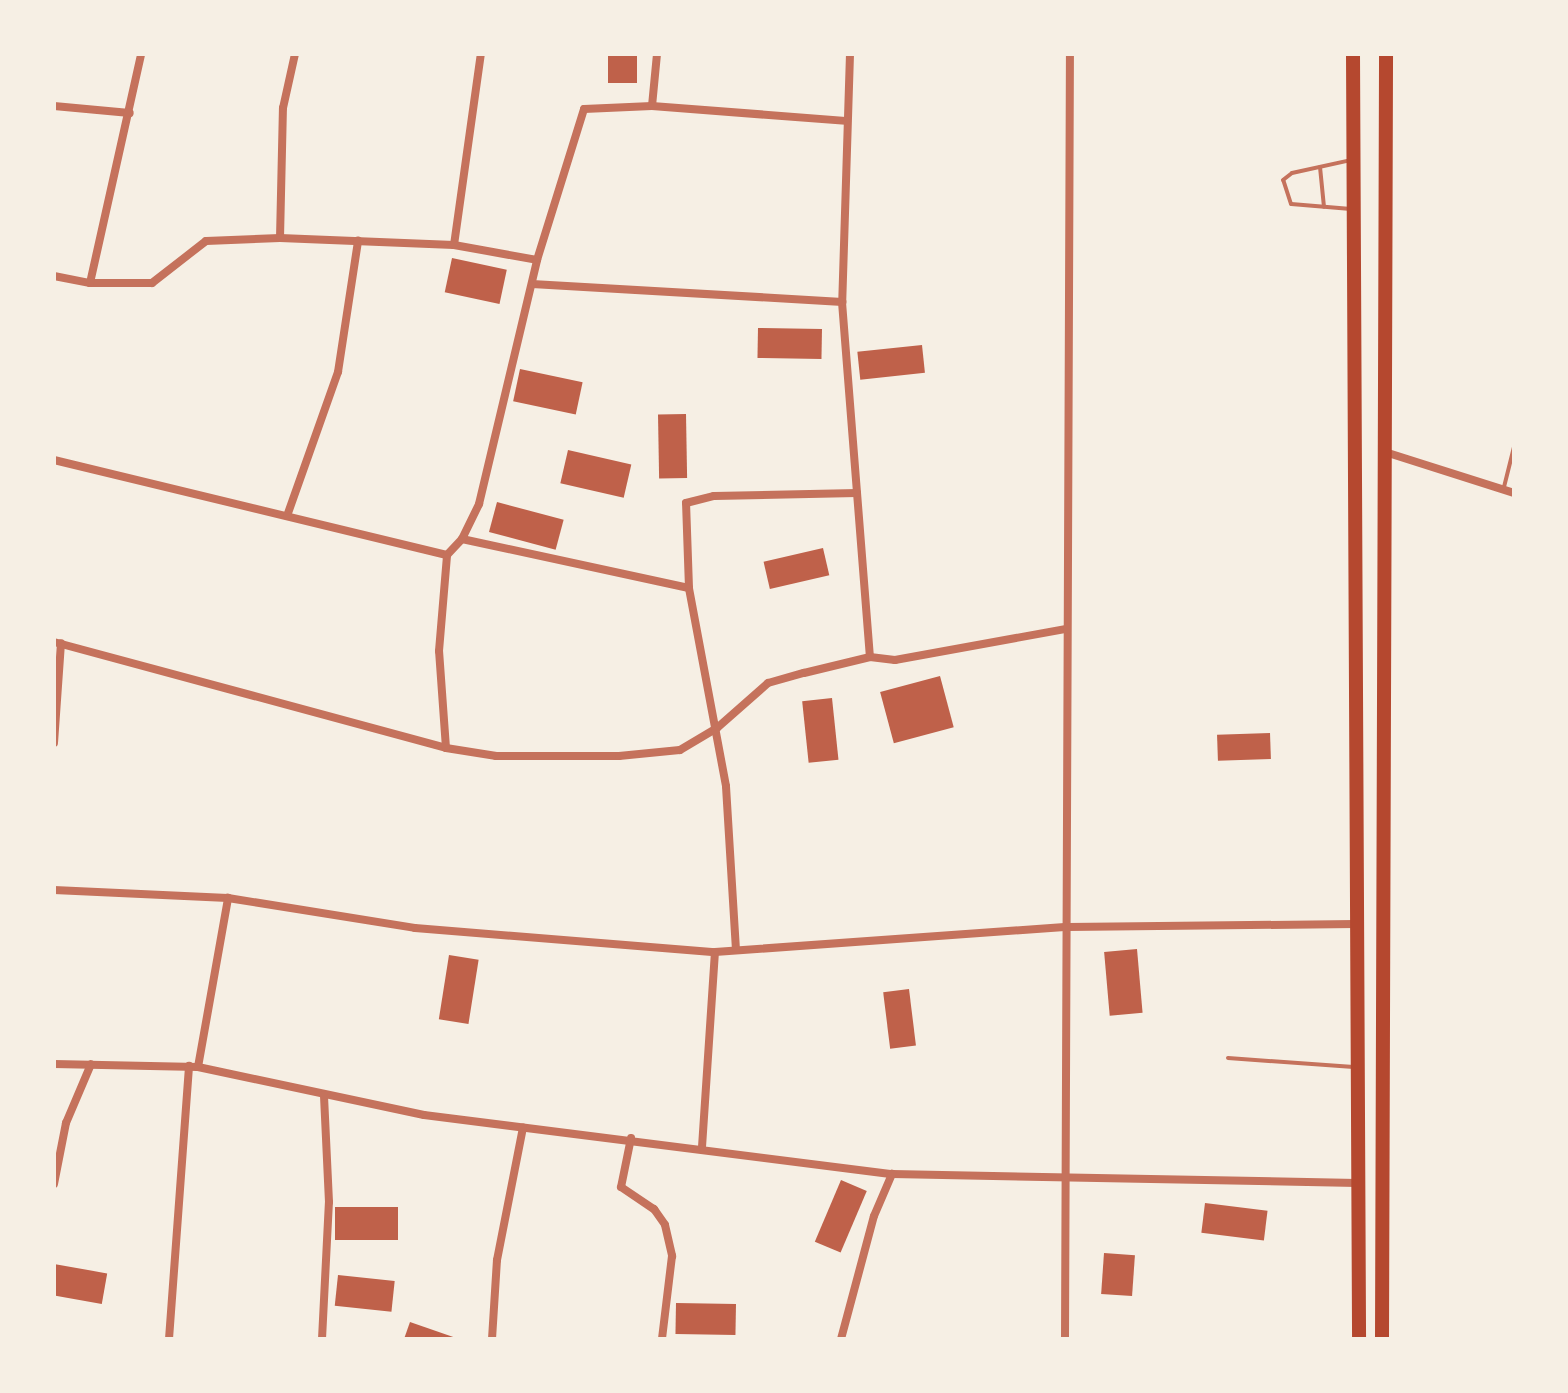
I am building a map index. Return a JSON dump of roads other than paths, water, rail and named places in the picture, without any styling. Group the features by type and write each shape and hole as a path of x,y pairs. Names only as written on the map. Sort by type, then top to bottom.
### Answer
{"highway":[{"path":"1353,54 1359,1339"},
{"path":"1382,1339 1386,54"}],"street":[{"path":"90,283 141,54"},
{"path":"280,238 283,108 295,54"},
{"path":"454,245 481,54"},
{"path":"652,106 657,54"},
{"path":"850,54 845,121 842,302 870,657"},
{"path":"1065,1339 1070,54"},
{"path":"54,106 130,113"},
{"path":"446,748 439,651 447,555 462,539 479,504 537,260 584,109 652,106 845,121"},
{"path":"54,276 90,283 152,283 206,241 280,238 454,245 537,260"},
{"path":"287,516 338,372 358,241"},
{"path":"532,284 842,302"},
{"path":"1385,452 1514,493"},
{"path":"54,460 447,555"},
{"path":"736,950 726,786 689,588 683,520 686,503 696,498 857,493"},
{"path":"462,539 689,588"},
{"path":"54,743 57,642 446,748 496,756 619,756 680,750 717,728 768,683 870,657 895,660 1066,629"},
{"path":"54,890 228,898 415,928 715,952 1068,927 1355,924"},
{"path":"169,1339 194,1066 228,898"},
{"path":"702,1147 715,952"},
{"path":"54,1064 194,1066 324,1095 523,1128 631,1138 892,1174 1357,1183"},
{"path":"54,1184 66,1123 91,1064"},
{"path":"322,1339 329,1202 324,1095"},
{"path":"492,1339 497,1260 523,1128"},
{"path":"631,1138 621,1187 654,1209 665,1225 672,1256 662,1339"},
{"path":"841,1339 869,1230 892,1174"}],"lane":[{"path":"1353,159 1286,175 1285,201 1353,209"},
{"path":"1320,167 1324,207"},
{"path":"1503,490 1514,447"},
{"path":"1514,501 1514,616"},
{"path":"1228,1058 1356,1067"}]}
